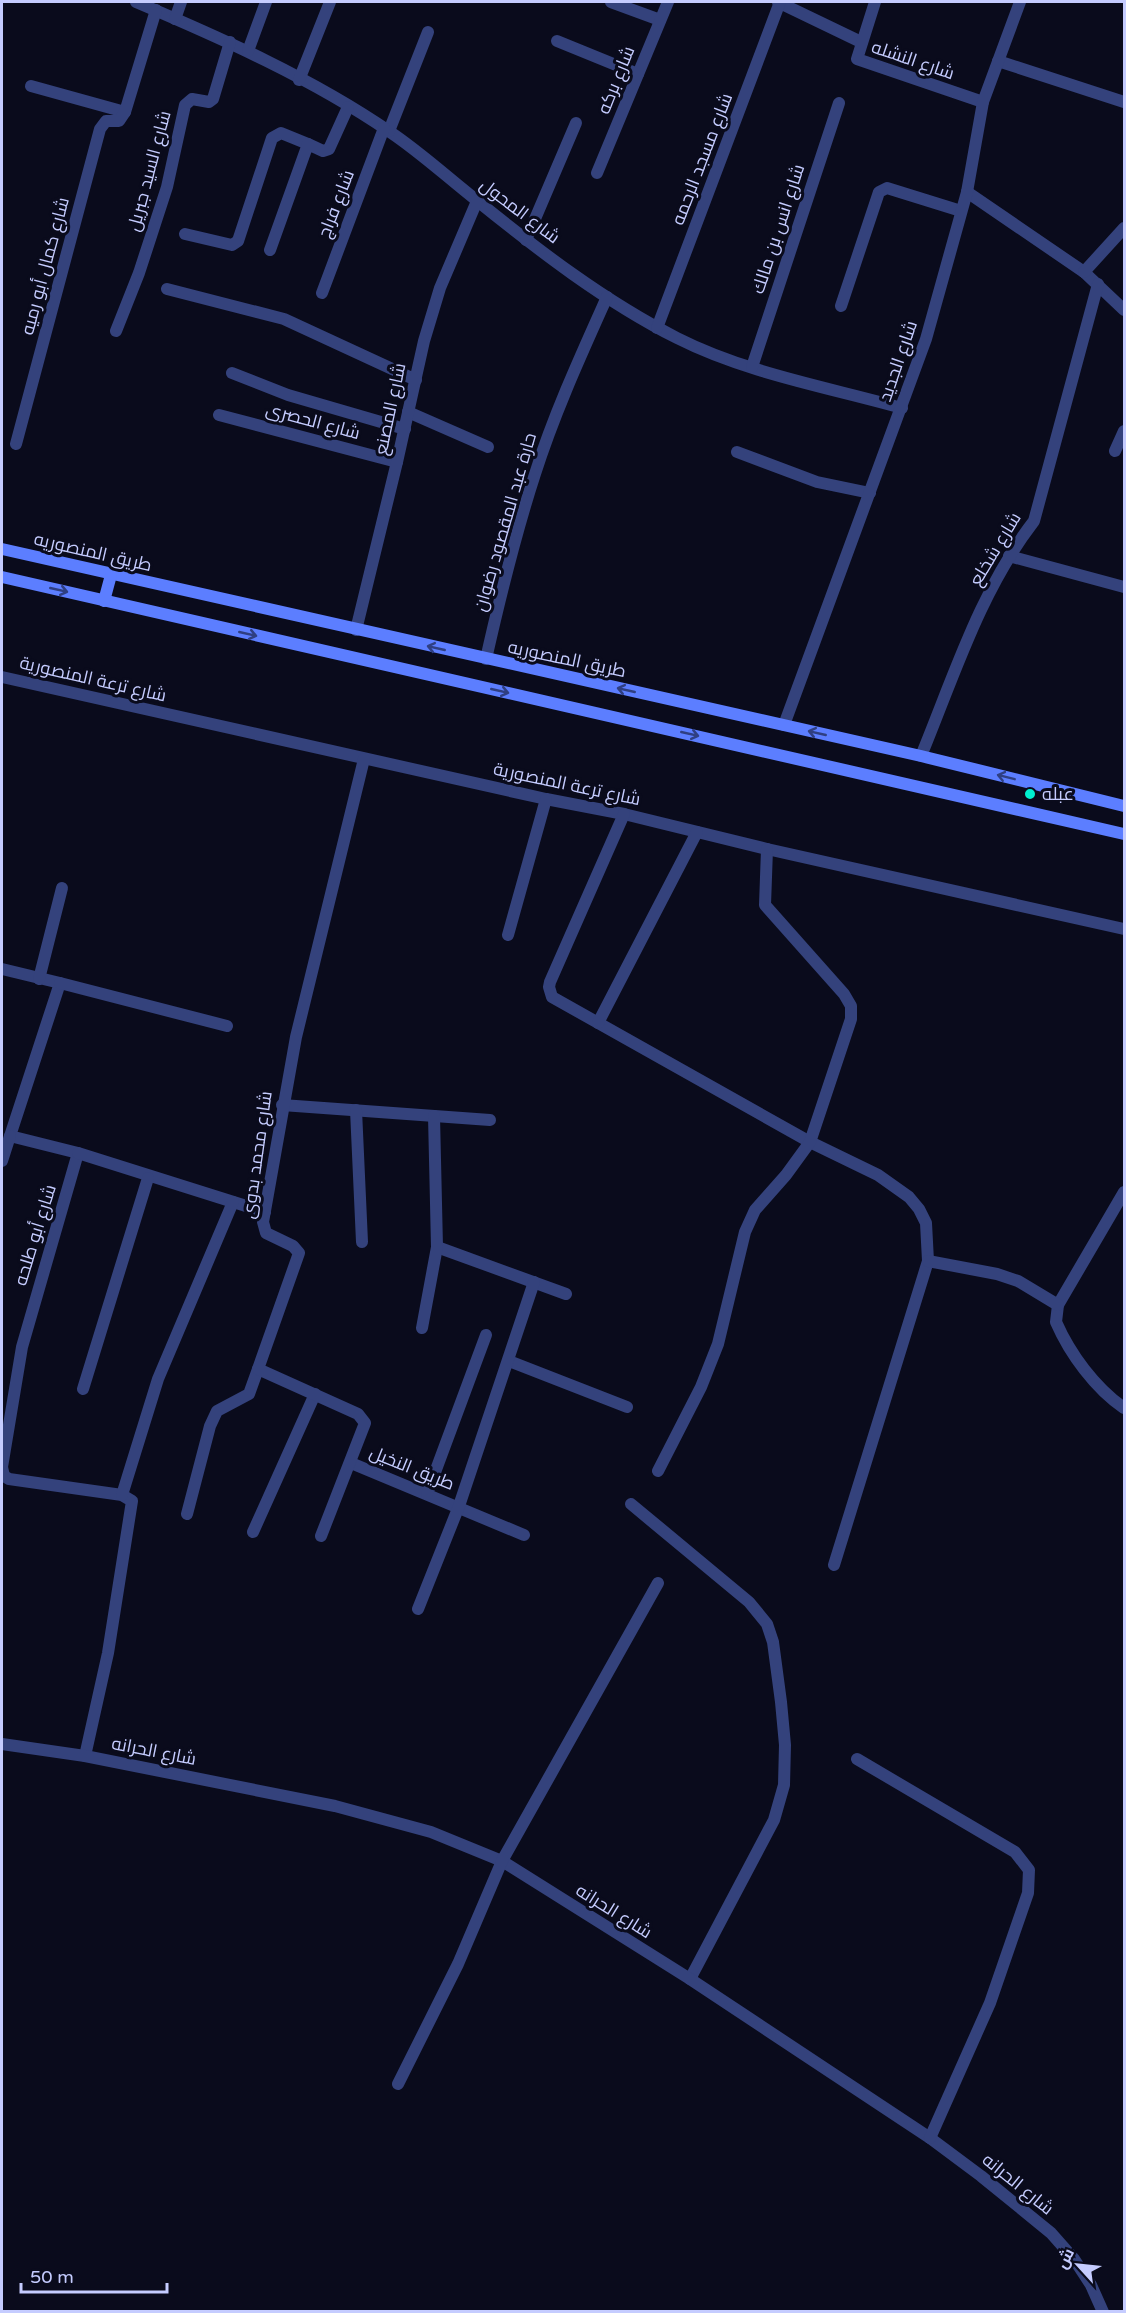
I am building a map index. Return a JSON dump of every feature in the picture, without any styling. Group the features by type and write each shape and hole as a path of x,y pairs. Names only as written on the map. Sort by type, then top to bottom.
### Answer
{"main road":[{"name":"طريق المنصوريه","path":"2,549 921,756 1125,806"},
{"path":"105,601 111,575"},
{"path":"2,577 1125,834"}],"street":[{"name":"شارع المحول","path":"136,2 248,51 387,129 526,240 607,297 657,328 696,347 752,367 902,408"},
{"path":"176,19 181,2"},
{"path":"248,51 266,2"},
{"path":"299,80 330,2"},
{"path":"610,2 660,20"},
{"name":"شارع بركه","path":"597,173 668,2"},
{"name":"شارع مسجد الرحمه","path":"657,328 779,2 861,42"},
{"name":"شارع النشله","path":"875,2 856,57 860,62 983,102"},
{"name":"شارع الجديد","path":"784,725 926,339 967,192 983,102 1020,2"},
{"path":"31,86 124,112 156,10"},
{"name":"شارع فراج","path":"322,293 428,32"},
{"path":"557,41 638,74"},
{"name":"شارع السيد جبريل","path":"116,331 140,273 167,187 185,105 192,99 209,102 213,99 230,42"},
{"path":"998,61 1125,102"},
{"name":"شارع انس بن مالك","path":"752,367 839,103"},
{"path":"185,234 232,245 238,242 274,135 285,134 323,151 328,149 348,106"},
{"name":"شارع كمال أبو رميه","path":"16,444 100,129 106,121 118,121 124,112"},
{"path":"526,240 576,123"},
{"path":"270,250 308,144"},
{"path":"841,306 879,192 887,188 962,211"},
{"path":"967,192 1084,272 1125,310"},
{"name":"شارع المصنع","path":"356,630 405,429 423,341 440,288 477,201"},
{"path":"1084,272 1125,228"},
{"name":"شارع شخلع","path":"921,756 978,615 1009,556 1034,521 1044,495 1098,284"},
{"path":"166,289 284,320 416,380"},
{"name":"حارة عبد المقصود رضوان","path":"486,659 508,564 535,472 570,382 607,297"},
{"path":"232,373 288,395 405,429"},
{"path":"408,412 488,447"},
{"name":"شارع الحصرى","path":"219,415 397,462"},
{"path":"1115,451 1125,431"},
{"path":"737,452 817,482 870,493"},
{"path":"1009,556 1125,587"},
{"name":"شارع ترعة المنصورية","path":"2,676 364,759 624,814 767,849 1125,929"},
{"name":"شارع محمد بدوى","path":"258,1369 299,1253 293,1246 266,1233 263,1227 282,1105 296,1037 364,759"},
{"path":"508,935 546,799"},
{"path":"624,814 549,987 552,997 810,1142 878,1175 909,1197 926,1223 928,1261 834,1565"},
{"path":"598,1023 697,832"},
{"path":"658,1471 701,1388 718,1344 748,1225 755,1210 786,1175 810,1142 851,1019 851,1006 844,994 765,905 767,849"},
{"path":"39,979 62,888"},
{"path":"2,969 227,1026"},
{"path":"2,1161 60,983"},
{"path":"282,1105 490,1120"},
{"path":"356,1110 362,1242"},
{"path":"422,1328 437,1247 434,1116"},
{"path":"10,1136 78,1153 148,1178 265,1212"},
{"name":"شارع أبو طلحه","path":"78,1153 22,1347 5,1433 2,1467 4,1476 19,1481 122,1495"},
{"path":"83,1389 148,1178"},
{"path":"1125,1192 1058,1305 1056,1322 1060,1332 1093,1380 1106,1395 1125,1408"},
{"path":"85,1756 108,1653 133,1510 132,1501 122,1495 158,1379 233,1202"},
{"path":"437,1247 566,1294"},
{"path":"928,1261 997,1274 1018,1281 1058,1305"},
{"path":"459,1506 534,1282"},
{"path":"427,1494 486,1335"},
{"path":"509,1361 627,1407"},
{"path":"187,1514 213,1418 217,1411 249,1394 258,1369 363,1418 365,1429 321,1536"},
{"path":"253,1532 315,1394"},
{"name":"طريق النخيل","path":"351,1463 524,1535"},
{"path":"631,1504 749,1602 767,1624 773,1642 781,1702 785,1745 784,1785 774,1820 690,1979"},
{"name":"طريق النخيل","path":"418,1609 459,1506"},
{"path":"398,2084 458,1964 502,1861 658,1583"},
{"name":"شارع الحرانه","path":"2,1744 85,1756 335,1806 431,1832 502,1861 690,1979 930,2138 1051,2233 1074,2259 1091,2285 1103,2312"},
{"path":"857,1759 1015,1852 1029,1870 1028,1893 1007,1958 971,2049 930,2138"}],"place":[{"name":"عبله","path":"1030,794"}]}
